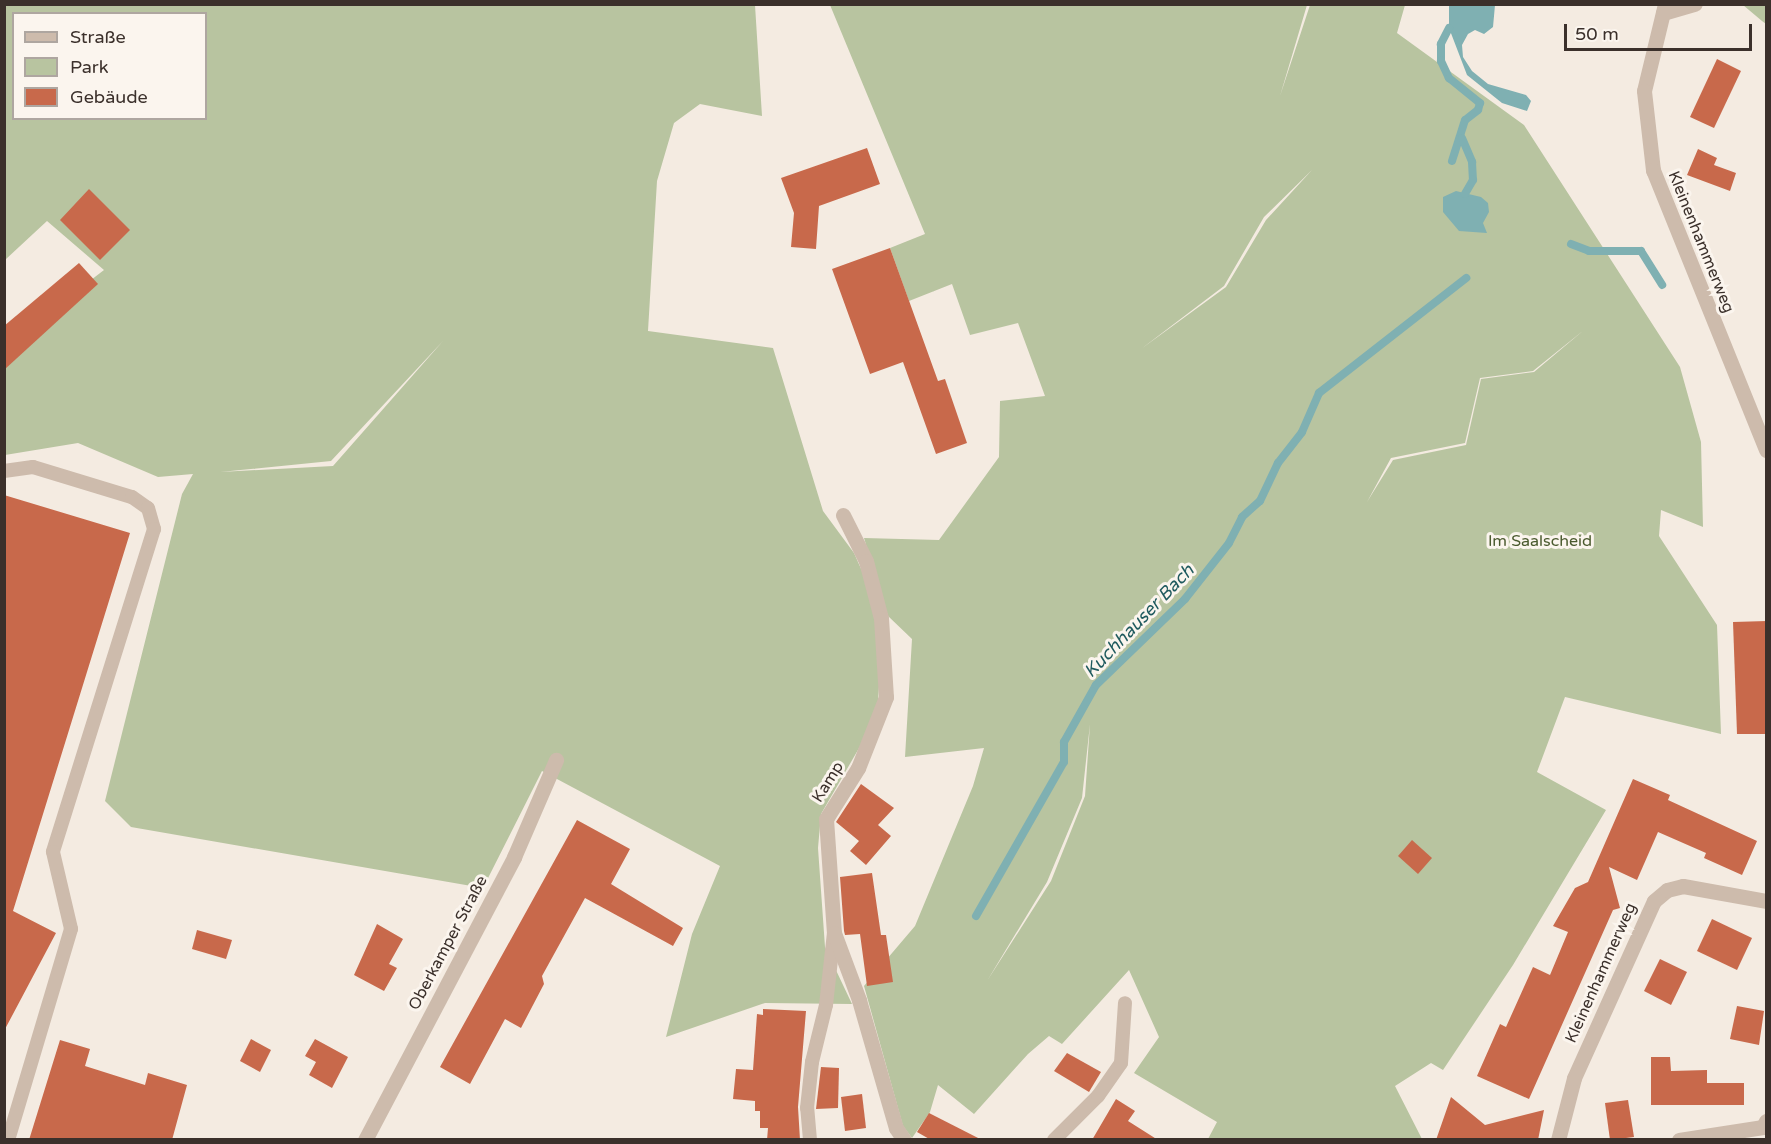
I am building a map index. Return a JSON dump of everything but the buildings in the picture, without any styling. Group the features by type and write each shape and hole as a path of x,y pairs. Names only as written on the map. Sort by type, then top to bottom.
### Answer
{"street":[{"path":"1664,9 1695,4"},
{"name":"Kleinenhammerweg","path":"1664,9 1644,91 1653,170 1767,450"},
{"name":"Kamp","path":"843,515 866,561 881,618 886,697 858,768 826,819 834,933 859,1000 896,1128 904,1140"},
{"name":"Oberkamper Straße","path":"364,1140 514,857 556,759"},
{"name":"Kleinenhammerweg","path":"1558,1140 1574,1078 1654,900 1667,890 1683,886 1767,901"},
{"path":"1679,1140 1763,1127 1767,1121"}],"lane":[{"path":"4,471 33,467 132,497 148,508 154,529 53,852 71,929 8,1140"},
{"path":"810,1140 807,1108 812,1062 826,1005 834,933"},
{"path":"1054,1140 1098,1096 1121,1063 1125,1003"}],"green space":[{"path":"5,5 755,5 762,116 700,104 674,123 657,181 648,331 773,348 823,511 854,553 874,598 880,671 877,717 821,814 818,848 825,947 852,1004 765,1003 666,1037 692,934 720,866 542,771 483,888 131,827 105,801 182,494 193,474 158,477 78,443 5,455 5,346 104,270 47,221 5,260","holes":["443,341 333,466 220,472 331,461"]},
{"name":"Im Saalscheid","path":"830,5 1307,5 1280,96 1310,5 1405,5 1397,33 1524,125 1680,367 1701,442 1703,527 1661,510 1659,536 1717,625 1721,734 1565,697 1537,772 1606,810 1513,965 1443,1070 1431,1063 1395,1086 1422,1139 1208,1139 1217,1122 1134,1073 1159,1037 1129,970 1062,1044 1049,1036 1028,1054 974,1114 938,1085 930,1112 912,1138 903,1126 864,986 915,926 973,786 984,748 905,757 912,639 888,616 864,538 939,540 999,457 1000,401 1045,396 1018,323 970,335 952,284 909,301 890,248 925,234","holes":["1312,170 1266,220 1226,287 1141,349 1224,286 1264,217","1584,330 1534,372 1481,379 1466,445 1393,460 1367,502 1391,458 1465,443 1480,378 1533,371","1090,724 1085,796 1051,881 987,981 1047,882 1082,798"]},
{"path":"1743,5 1766,5 1766,24 1762,21"}],"water":[{"path":"1449,5 1495,5 1493,27 1484,34 1475,30 1468,34 1462,45 1463,57 1472,71 1488,84 1526,95 1531,101 1527,111 1502,103 1467,75 1449,28"},
{"path":"1456,191 1481,197 1488,203 1489,212 1483,223 1487,233 1459,231 1443,212 1443,197"}],"waterway":[{"name":"Kuchhauser Bach","path":"1449,28 1441,44 1441,61 1449,78 1480,103 1478,110 1465,120 1452,161"},
{"path":"1462,138 1472,162 1473,180 1465,194"},
{"path":"1571,244 1589,251 1641,251 1662,285"},
{"name":"Kuchhauser Bach","path":"976,916 1064,762 1064,742 1096,685 1185,599 1229,543 1242,517 1260,501 1278,463 1302,432 1319,393 1466,278"}]}
